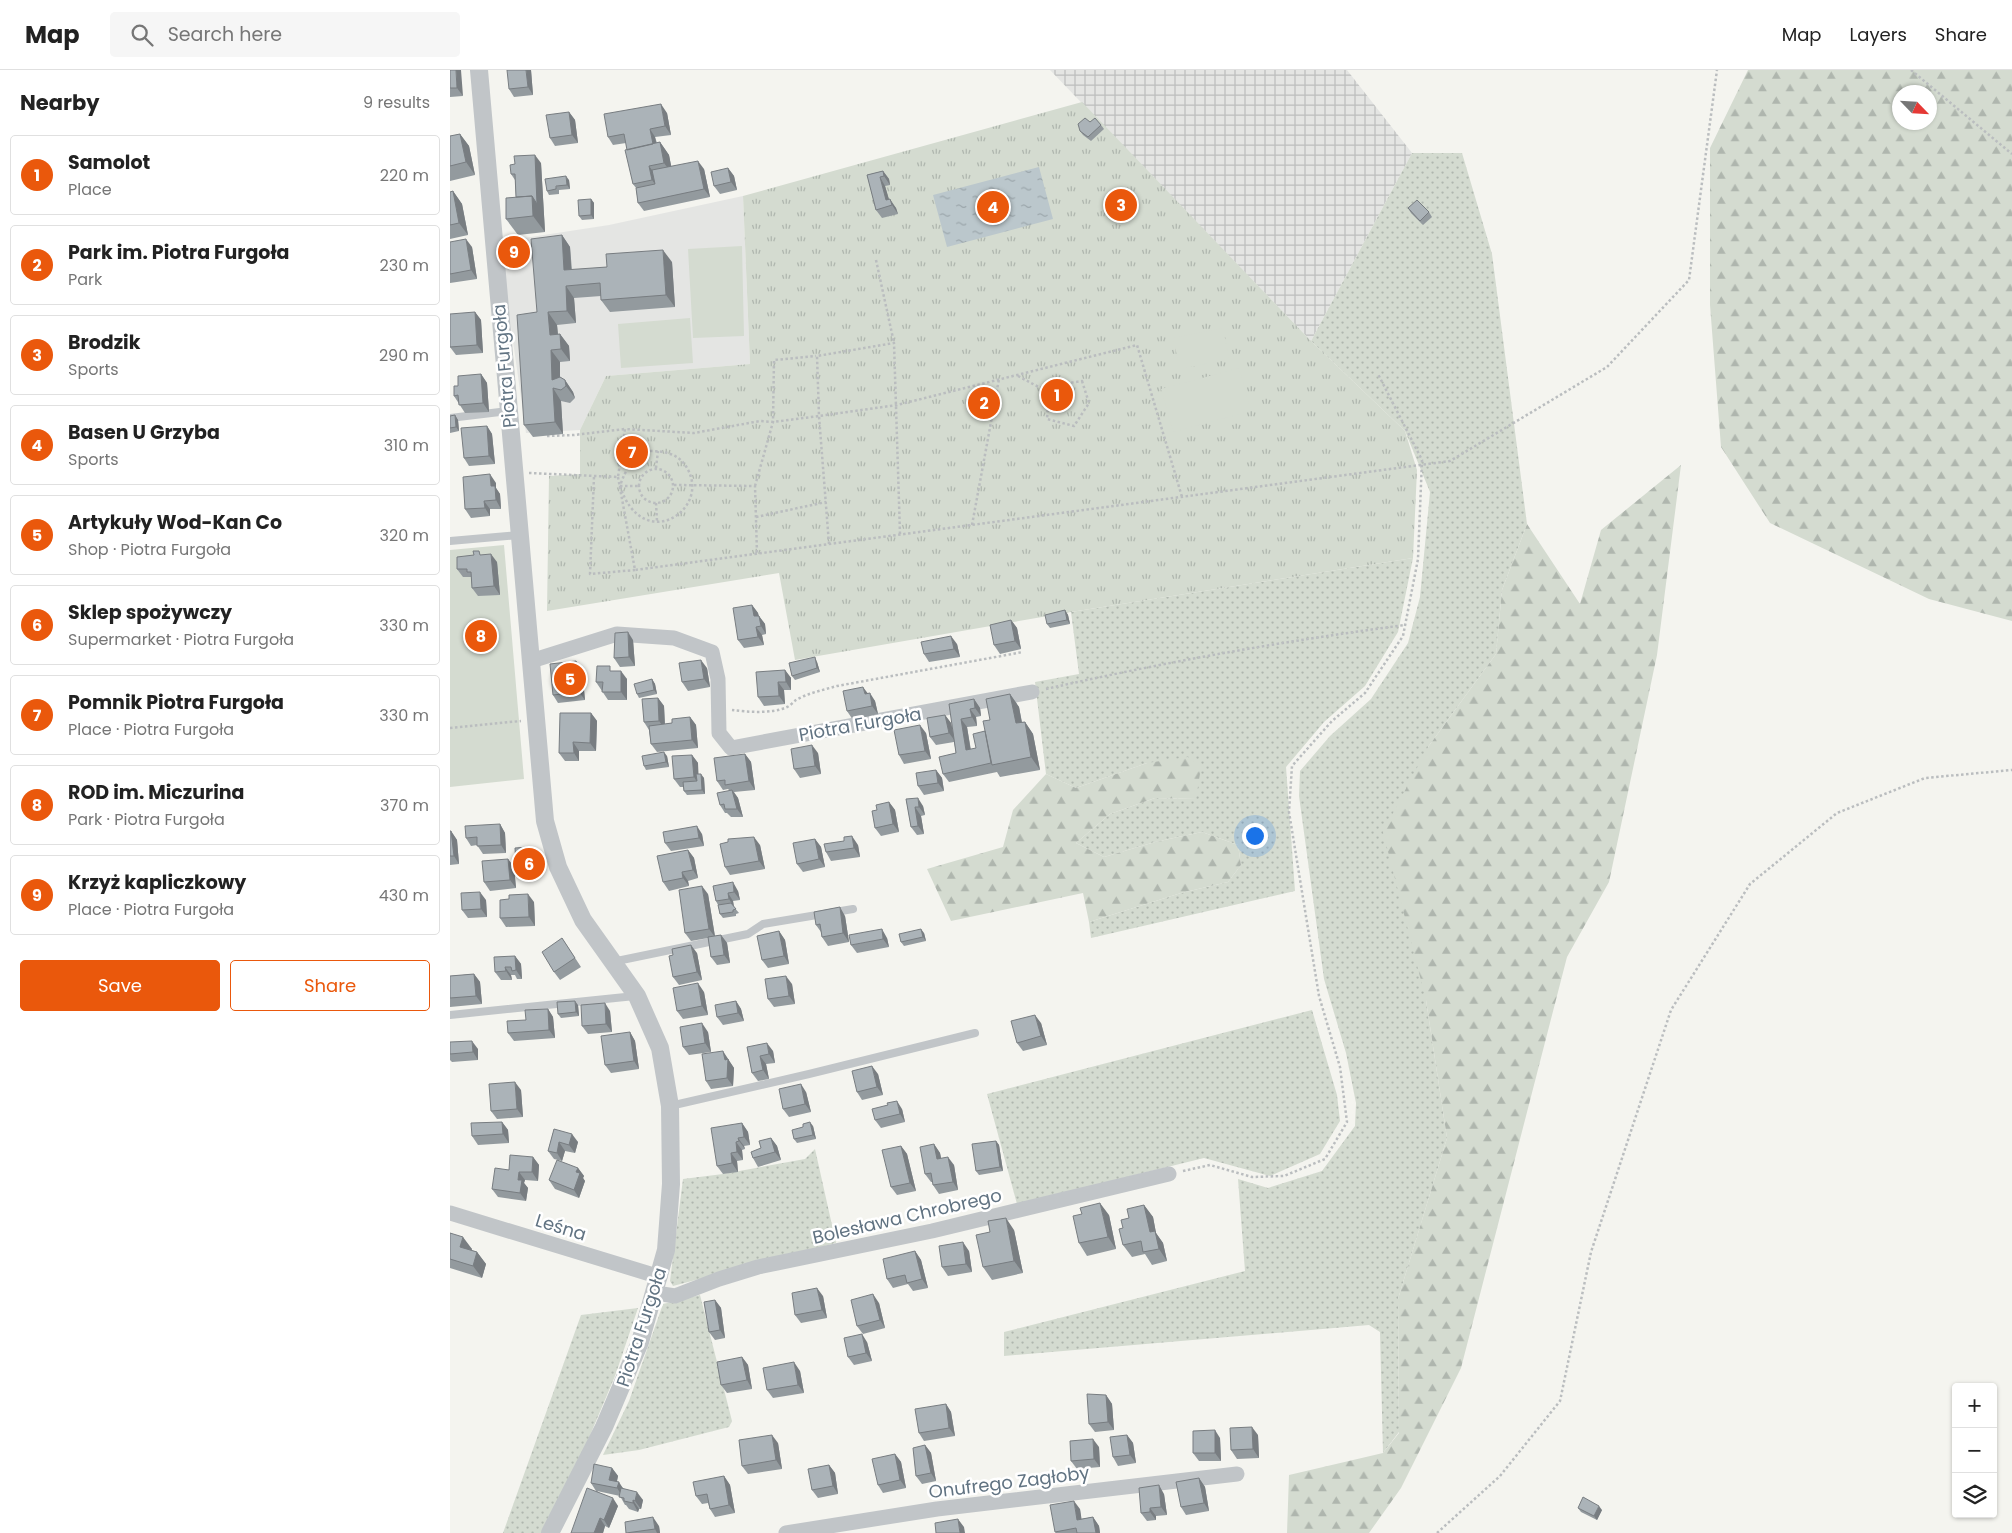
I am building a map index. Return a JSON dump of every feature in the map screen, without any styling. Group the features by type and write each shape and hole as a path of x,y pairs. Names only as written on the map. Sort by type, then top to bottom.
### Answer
{"street":[{"name":"Piotra Furgoła","path":"479,70 508,411 515,453 519,535 545,821 558,867 583,920 637,996 660,1048 670,1106 671,1206 666,1250 658,1285 622,1388 550,1533"},
{"name":"Piotra Furgoła","path":"531,661 617,634 674,638 712,652 718,679 719,733 731,748 1032,692"},
{"name":"Bolesława Chrobrego","path":"658,1285 675,1296 720,1278 758,1267 932,1231 1169,1174"},
{"name":"Leśna","path":"450,1213 658,1285"},
{"name":"Onufrego Zagłoby","path":"786,1533 937,1509 1237,1474"}],"lane":[{"path":"450,418 508,411"},
{"path":"450,542 519,535"},
{"path":"612,962 748,934 763,924 853,909"},
{"path":"450,1015 637,996"},
{"path":"670,1106 975,1033"}],"path":[{"path":"594,477 590,574 757,554 1450,461 1607,367 1690,280 1717,70"},
{"path":"1911,70 2012,154"},
{"path":"876,260 894,343 900,534"},
{"path":"757,554 755,486 773,422 774,360 817,356 894,343"},
{"path":"545,436 574,435 625,429 694,433 760,422 773,422 897,405 1137,345 1182,497"},
{"path":"817,356 819,416 829,544"},
{"path":"1169,1174 1210,1165 1252,1177 1284,1176 1325,1159 1347,1122 1340,1067 1319,996 1289,812 1292,766 1332,721 1365,692 1403,636 1418,558 1422,460 1378,374"},
{"path":"1017,375 1048,392"},
{"path":"972,525 999,380"},
{"path":"1082,381 1089,403 1074,426 1047,419 1048,392 1062,384 1082,381"},
{"path":"625,429 618,477 635,570"},
{"path":"656,468 658,451"},
{"path":"658,451 674,455 684,463 690,474 692,485 691,496 678,514 668,520 657,521 646,520 636,515 628,507 620,486 630,463 639,456 658,451"},
{"path":"656,468 669,474 674,485 671,496 662,502 656,503 646,500 639,491 638,486 642,475 656,468"},
{"path":"526,473 618,477"},
{"path":"674,485 755,486"},
{"path":"620,486 638,486"},
{"path":"756,517 826,502"},
{"path":"656,503 657,521"},
{"path":"1032,692 1133,670 1288,641 1405,625"},
{"name":"Piotra Furgoła","path":"719,708 745,712 774,710 787,707 795,700 810,694 836,686 1023,652"},
{"path":"450,728 536,720"},
{"path":"1437,1533 1500,1476 1560,1401 1591,1252 1671,1010 1750,884 1837,813 1925,778 2012,770"}],"shaded area":[{"path":"1050,70 1347,70 1412,153 1311,341"},
{"path":"743,196 750,364 606,376 580,430 526,433 499,242 609,225"}],"green space":[{"path":"1748,70 2012,70 2012,621 1929,599 1770,523 1721,447 1710,305 1710,148"},
{"path":"1082,102 1311,341 1405,431 1417,470 1413,558 1071,612 795,660 779,573 547,611 549,476 580,474 580,430 606,376 750,364 743,196"},
{"path":"1412,153 1462,153 1492,254 1527,524 1502,590 1496,654 1428,747 1426,1000 1447,1138 1398,1299 1399,1432 1383,1453 1380,1332 1369,1325 1004,1356 1004,1332 1245,1271 1238,1179 1268,1188 1322,1171 1355,1126 1356,1103 1346,1053 1324,979 1299,796 1300,771 1330,736 1371,699 1408,643 1420,597 1430,492 1405,431 1311,341"},
{"path":"742,246 744,336 693,338 688,249"},
{"path":"690,318 693,363 621,368 618,324"},
{"path":"1223,328 1229,359 1180,369 1173,338"},
{"path":"1239,368 1251,411 1173,432 1161,389"},
{"path":"1681,465 1657,655 1609,882 1567,957 1461,1368 1401,1488 1369,1533 1287,1533 1289,1475 1383,1453 1399,1433 1398,1299 1447,1138 1426,1000 1383,832 1428,747 1496,654 1502,590 1527,524 1580,604 1601,530"},
{"path":"504,545 524,779 450,787 450,550"},
{"path":"1413,558 1398,632 1365,686 1324,722 1286,767 1295,891 1091,938 1089,922 1181,893 1228,882 1241,865 1238,845 1202,832 1155,842 1104,857 1076,843 1110,814 1155,798 1196,799 1147,763 1076,788 1046,774 1035,682 1079,674 1071,612"},
{"path":"1188,757 1201,767 1196,799 1155,798 1110,814 1076,843 1104,857 1155,842 1202,832 1238,845 1241,865 1228,882 1181,893 1089,922 1083,893 951,921 927,869 1003,847 1013,810 1046,774 1076,788 1147,763"},
{"path":"1312,1010 1337,1095 1340,1121 1320,1154 1270,1176 1204,1158 1017,1204 987,1094"},
{"path":"815,1149 836,1243 673,1286 670,1281 683,1179 723,1174 805,1159"},
{"path":"700,1295 732,1421 729,1427 639,1450 603,1455 629,1401 663,1304"},
{"path":"638,1308 615,1376 583,1452 541,1533 503,1533 581,1315"}],"water":[{"path":"1039,167 1053,219 947,247 933,195"},
{"path":"1121,192 1129,196 1133,204 1129,212 1121,216 1113,212 1109,204 1113,196"}],"building":[{"path":"450,70 456,70 457,88 450,88"},
{"path":"507,70 526,70 528,87 509,89"},
{"path":"661,104 665,126 650,129 653,144 627,150 624,134 608,137 604,114"},
{"path":"569,112 572,135 550,138 546,115"},
{"path":"1085,118 1090,122 1095,118 1101,125 1088,137 1080,131 1078,124"},
{"path":"460,134 466,162 450,166 450,136"},
{"path":"660,142 664,163 649,166 652,180 633,184 625,150"},
{"path":"535,155 537,204 532,196 516,197 515,174 511,174 510,165 515,164 514,156"},
{"path":"698,161 704,189 638,203 636,188 655,184 652,170"},
{"path":"728,168 731,182 714,186 711,172"},
{"path":"883,171 884,176 880,177 886,200 890,199 892,205 876,210 867,175"},
{"path":"566,176 567,185 556,186 556,189 547,191 545,179"},
{"path":"453,191 459,223 450,225 450,192"},
{"path":"532,196 533,216 506,219 506,198"},
{"path":"591,199 591,215 579,216 578,200"},
{"path":"1417,200 1429,212 1420,221 1408,208"},
{"path":"562,235 564,270 607,267 606,254 663,250 666,295 601,300 600,283 566,286 567,311 548,312 550,335 560,334 561,349 551,350 552,380 560,377 565,380 566,386 561,390 553,388 555,422 524,425 517,315 537,312 531,239"},
{"path":"466,239 471,270 450,274 450,242"},
{"path":"475,312 477,345 450,347 450,314"},
{"path":"481,374 483,403 459,405 458,395 454,396 454,386 458,386 458,376"},
{"path":"455,415 456,427 450,428 450,416"},
{"path":"487,426 489,456 464,458 461,428"},
{"path":"490,474 491,486 495,486 496,500 484,501 485,508 465,509 463,477"},
{"path":"473,551 479,551 480,555 491,554 494,586 472,588 471,572 467,572 467,569 457,569 457,557 474,555"},
{"path":"752,605 754,616 759,616 761,626 756,627 758,637 738,640 733,608"},
{"path":"1065,610 1067,620 1047,624 1045,615"},
{"path":"1011,620 1015,641 994,645 990,625"},
{"path":"628,632 629,657 614,658 615,633"},
{"path":"951,636 954,649 924,654 921,642"},
{"path":"815,657 817,668 792,676 789,663"},
{"path":"701,660 704,679 682,682 679,663"},
{"path":"576,661 579,692 553,695 550,664"},
{"path":"597,666 610,666 610,671 621,671 621,692 602,692 603,682 596,682"},
{"path":"785,670 786,682 778,682 779,696 758,697 756,672"},
{"path":"652,679 654,690 637,694 634,684"},
{"path":"863,687 865,694 870,693 872,706 847,711 843,691"},
{"path":"1010,694 1016,723 1025,722 1031,757 992,765 983,721 990,720 986,699"},
{"path":"658,698 659,721 644,722 642,699"},
{"path":"974,699 975,708 970,709 972,717 961,719 966,750 976,748 973,734 985,731 991,763 943,774 939,757 956,753 949,704"},
{"path":"560,713 591,713 590,743 573,742 574,753 559,753"},
{"path":"945,715 949,733 930,737 927,718"},
{"path":"690,717 692,740 651,744 649,726 672,723 672,719"},
{"path":"920,725 925,751 899,755 894,730"},
{"path":"812,745 815,766 794,769 791,749"},
{"path":"664,752 666,762 644,766 642,756"},
{"path":"745,754 749,781 725,785 725,780 717,781 714,758"},
{"path":"692,755 694,777 674,779 672,756"},
{"path":"936,770 938,783 918,786 916,773"},
{"path":"696,774 701,774 702,790 684,791 683,782 697,781"},
{"path":"732,790 737,809 725,809 724,804 720,805 717,793"},
{"path":"918,798 919,807 915,807 918,826 911,827 906,799"},
{"path":"889,802 893,824 875,828 872,811 877,810 876,805"},
{"path":"500,824 501,845 477,846 477,837 466,838 465,826"},
{"path":"697,826 699,838 665,843 663,832"},
{"path":"451,831 454,856 450,856"},
{"path":"852,836 854,848 826,852 824,844 844,841 844,837"},
{"path":"754,837 759,861 725,867 720,844 728,842 728,839"},
{"path":"815,839 819,859 797,864 793,843"},
{"path":"529,847 532,864 516,866 515,848"},
{"path":"688,850 693,870 682,872 683,878 663,882 657,856"},
{"path":"508,859 510,880 484,882 482,861"},
{"path":"733,882 734,892 728,893 729,899 716,901 713,886"},
{"path":"702,886 709,929 685,933 679,890"},
{"path":"480,892 481,909 462,910 461,893"},
{"path":"528,894 529,917 500,918 500,900 509,899 509,895"},
{"path":"731,903 736,909 733,912 720,914 718,905"},
{"path":"840,907 843,933 822,937 820,924 816,925 814,912"},
{"path":"882,929 883,939 851,945 849,935"},
{"path":"921,929 923,937 901,942 899,934"},
{"path":"779,931 784,956 762,960 757,936"},
{"path":"721,935 724,955 711,957 708,937"},
{"path":"562,938 575,958 554,972 542,952"},
{"path":"691,945 697,972 673,977 669,956 673,955 672,949"},
{"path":"515,956 516,970 512,971 511,967 505,967 506,971 495,972 494,957"},
{"path":"474,974 476,996 450,998 450,976"},
{"path":"786,976 789,996 768,999 765,979"},
{"path":"698,983 702,1006 677,1011 673,988"},
{"path":"575,1001 576,1012 558,1014 557,1002"},
{"path":"736,1001 738,1013 717,1017 715,1005"},
{"path":"605,1003 606,1024 582,1026 581,1005"},
{"path":"548,1009 549,1030 508,1033 507,1021 526,1020 525,1010"},
{"path":"1035,1015 1041,1036 1017,1043 1011,1021"},
{"path":"702,1023 705,1043 683,1047 680,1027"},
{"path":"630,1032 634,1061 605,1065 601,1036"},
{"path":"472,1041 473,1052 450,1054 450,1042"},
{"path":"767,1043 769,1054 760,1056 763,1070 752,1073 747,1047"},
{"path":"723,1051 725,1060 728,1059 727,1078 706,1081 702,1054"},
{"path":"872,1066 877,1087 857,1092 852,1071"},
{"path":"515,1082 517,1109 491,1111 489,1084"},
{"path":"801,1084 805,1104 783,1109 779,1089"},
{"path":"897,1101 900,1114 875,1120 872,1109"},
{"path":"502,1122 503,1134 472,1136 471,1123"},
{"path":"810,1122 813,1135 794,1139 792,1130 803,1127 803,1124"},
{"path":"742,1123 744,1137 738,1138 739,1141 736,1142 737,1152 731,1153 732,1163 717,1166 711,1128"},
{"path":"554,1129 572,1134 569,1145 559,1142 557,1153 548,1151"},
{"path":"771,1138 775,1152 753,1158 751,1152 761,1148 759,1141"},
{"path":"996,1141 1000,1167 976,1171 972,1144"},
{"path":"934,1144 937,1159 948,1157 953,1182 933,1185 931,1173 925,1174 920,1147"},
{"path":"901,1146 910,1183 891,1187 882,1150"},
{"path":"510,1155 533,1157 532,1172 519,1172 518,1180 522,1180 520,1193 492,1189 495,1168 509,1170"},
{"path":"557,1160 578,1168 576,1172 580,1173 574,1190 549,1180"},
{"path":"1100,1203 1108,1237 1079,1243 1073,1216 1082,1214 1080,1208"},
{"path":"1144,1205 1150,1232 1155,1231 1159,1249 1143,1252 1141,1241 1123,1245 1119,1229 1123,1228 1121,1220 1129,1218 1127,1209"},
{"path":"1006,1218 1014,1261 983,1267 976,1235 990,1232 988,1221"},
{"path":"450,1233 463,1237 460,1247 477,1252 473,1266 450,1259"},
{"path":"963,1242 966,1264 942,1267 939,1246"},
{"path":"915,1251 922,1279 907,1283 905,1275 887,1279 883,1259"},
{"path":"817,1288 822,1310 795,1315 792,1293"},
{"path":"873,1294 880,1320 857,1326 851,1300"},
{"path":"715,1300 720,1330 709,1332 704,1302"},
{"path":"862,1334 866,1353 848,1357 844,1338"},
{"path":"742,1357 747,1380 721,1385 717,1362"},
{"path":"794,1362 798,1385 767,1390 763,1368"},
{"path":"1087,1394 1106,1395 1108,1422 1089,1424"},
{"path":"946,1404 949,1428 919,1433 915,1409"},
{"path":"1252,1427 1253,1449 1231,1450 1230,1428"},
{"path":"1215,1430 1215,1453 1193,1453 1193,1431"},
{"path":"772,1435 776,1460 742,1466 739,1440"},
{"path":"1127,1435 1130,1455 1113,1457 1110,1437"},
{"path":"1093,1439 1094,1459 1071,1461 1070,1441"},
{"path":"925,1445 931,1473 916,1476 913,1448"},
{"path":"895,1454 900,1480 878,1485 872,1459"},
{"path":"594,1464 612,1468 609,1480 619,1482 617,1488 591,1483"},
{"path":"829,1465 833,1486 812,1490 808,1469"},
{"path":"724,1476 729,1505 710,1509 707,1494 696,1496 693,1482"},
{"path":"1199,1478 1204,1503 1181,1507 1176,1482"},
{"path":"1159,1485 1161,1507 1150,1508 1150,1512 1141,1513 1139,1488"},
{"path":"587,1488 613,1498 604,1520 600,1518 594,1533 571,1533"},
{"path":"621,1488 637,1492 633,1503 624,1501 624,1498 619,1497"},
{"path":"1583,1497 1599,1506 1594,1516 1578,1508"},
{"path":"1074,1501 1077,1520 1093,1517 1096,1533 1077,1533 1076,1528 1055,1532 1050,1505"},
{"path":"653,1517 655,1529 626,1533 625,1522"},
{"path":"958,1519 960,1533 936,1533 935,1523"}],"place":[{"name":"Brodzik","path":"1121,205"},
{"name":"Basen U Grzyba","path":"993,207"},
{"name":"Krzyż kapliczkowy","path":"514,252"},
{"name":"Samolot","path":"1057,395"},
{"name":"Park im. Piotra Furgoła","path":"984,403"},
{"name":"Pomnik Piotra Furgoła","path":"632,452"},
{"name":"ROD im. Miczurina","path":"481,636"},
{"name":"Artykuły Wod-Kan Co","path":"570,679"},
{"name":"Sklep spożywczy","path":"529,864"}]}
